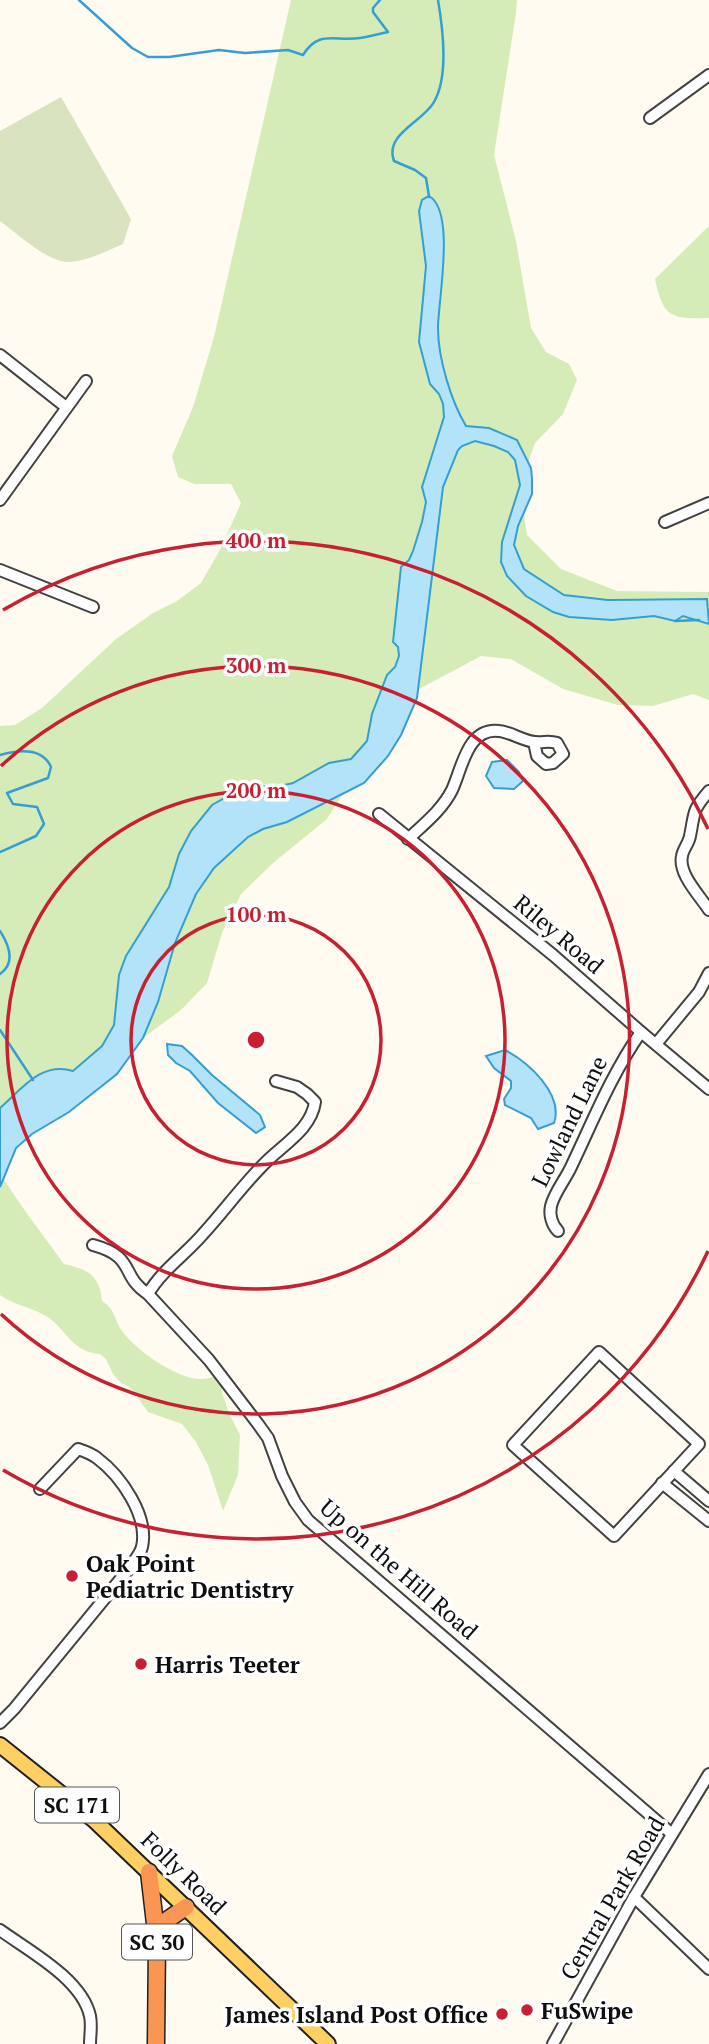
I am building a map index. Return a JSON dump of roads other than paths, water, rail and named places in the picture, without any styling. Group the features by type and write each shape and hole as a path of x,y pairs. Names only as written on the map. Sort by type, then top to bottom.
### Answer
{"highway":[{"name":"SC 30","path":"149,1872 157,1946 156,2044"},
{"path":"157,1946 167,1920 186,1907"}],"main road":[{"name":"Folly Road","path":"0,1745 85,1811 328,2044"}],"street":[{"path":"650,118 709,75"},
{"path":"0,355 66,407"},
{"path":"0,500 86,381"},
{"path":"665,522 709,503"},
{"path":"0,570 93,607"},
{"path":"408,839 440,809 452,790 467,750 477,737 487,731 496,730 534,742"},
{"path":"709,791 696,805 691,819 690,838 681,858 684,874 709,910"},
{"name":"Riley Road","path":"379,814 553,955 640,1032 709,1088"},
{"path":"656,1044 699,992 709,973"},
{"name":"Lowland Lane","path":"558,1231 550,1213 552,1203 622,1059 640,1032"},
{"path":"148,1294 154,1283 205,1233 247,1180 287,1145 314,1112 315,1102 307,1094 276,1081"},
{"name":"Up on the Hill Road","path":"93,1245 111,1250 123,1259 137,1286 148,1294 209,1360 268,1438 295,1502 308,1520 672,1834"},
{"path":"598,1352 699,1444 674,1471 614,1536 513,1445 598,1352"},
{"path":"0,1723 128,1570 142,1549 140,1520 130,1497 114,1473 96,1457 78,1448 40,1489"},
{"path":"674,1471 709,1501"},
{"path":"662,1483 709,1521"},
{"name":"Central Park Road","path":"553,2044 635,1897 709,1774"},
{"path":"635,1897 709,1969"},
{"path":"0,1930 73,1985 90,2018 90,2044"}],"water":[{"path":"429,196 437,205 444,237 439,340 443,366 460,416 466,426 489,428 517,440 531,468 532,494 518,526 514,545 524,569 564,595 608,600 707,599 709,624 683,616 675,621 654,616 612,620 569,617 553,612 526,596 507,576 501,562 502,542 520,485 515,460 508,452 494,446 475,441 462,446 443,487 417,698 401,735 388,756 364,783 287,822 248,837 214,868 196,894 175,943 158,1002 143,1038 117,1074 69,1112 32,1134 16,1148 0,1187 0,1108 24,1085 42,1073 62,1069 73,1071 102,1046 114,1025 119,975 126,956 169,887 179,854 191,831 212,805 246,786 280,786 293,783 329,763 351,759 367,741 372,714 387,675 395,667 399,656 398,647 393,642 401,567 409,560 422,522 426,502 422,487 444,417 443,404 430,384 419,342 426,266 419,211 422,200"},
{"path":"507,760 519,772 523,781 514,789 494,788 486,776 492,762"},
{"path":"167,1044 182,1046 260,1115 265,1127 256,1133 218,1103 190,1071 168,1055"},
{"path":"505,1050 524,1062 549,1090 556,1112 554,1123 538,1129 531,1118 505,1105 504,1099 511,1088 511,1081 494,1068 486,1056"}],"waterway":[{"path":"79,0 132,48 148,57 219,50 245,53 288,50 303,55 321,39 351,39 388,32 373,12 380,0"},
{"path":"429,196 426,178 394,161 392,152 399,136 429,109 439,91 444,52 438,0"},
{"path":"675,621 699,620"},
{"path":"0,755 22,751 36,753 51,767 48,778 7,793 13,804 37,807 44,824 36,836 0,852"},
{"path":"0,931 9,954 8,965 0,974"},
{"path":"0,1030 33,1080"}],"place":[{"name":"Oak Point Pediatric Dentistry","path":"72,1576"},
{"name":"Harris Teeter","path":"141,1664"},
{"name":"FuSwipe","path":"527,2010"},
{"name":"James Island Post Office","path":"502,2014"}]}
